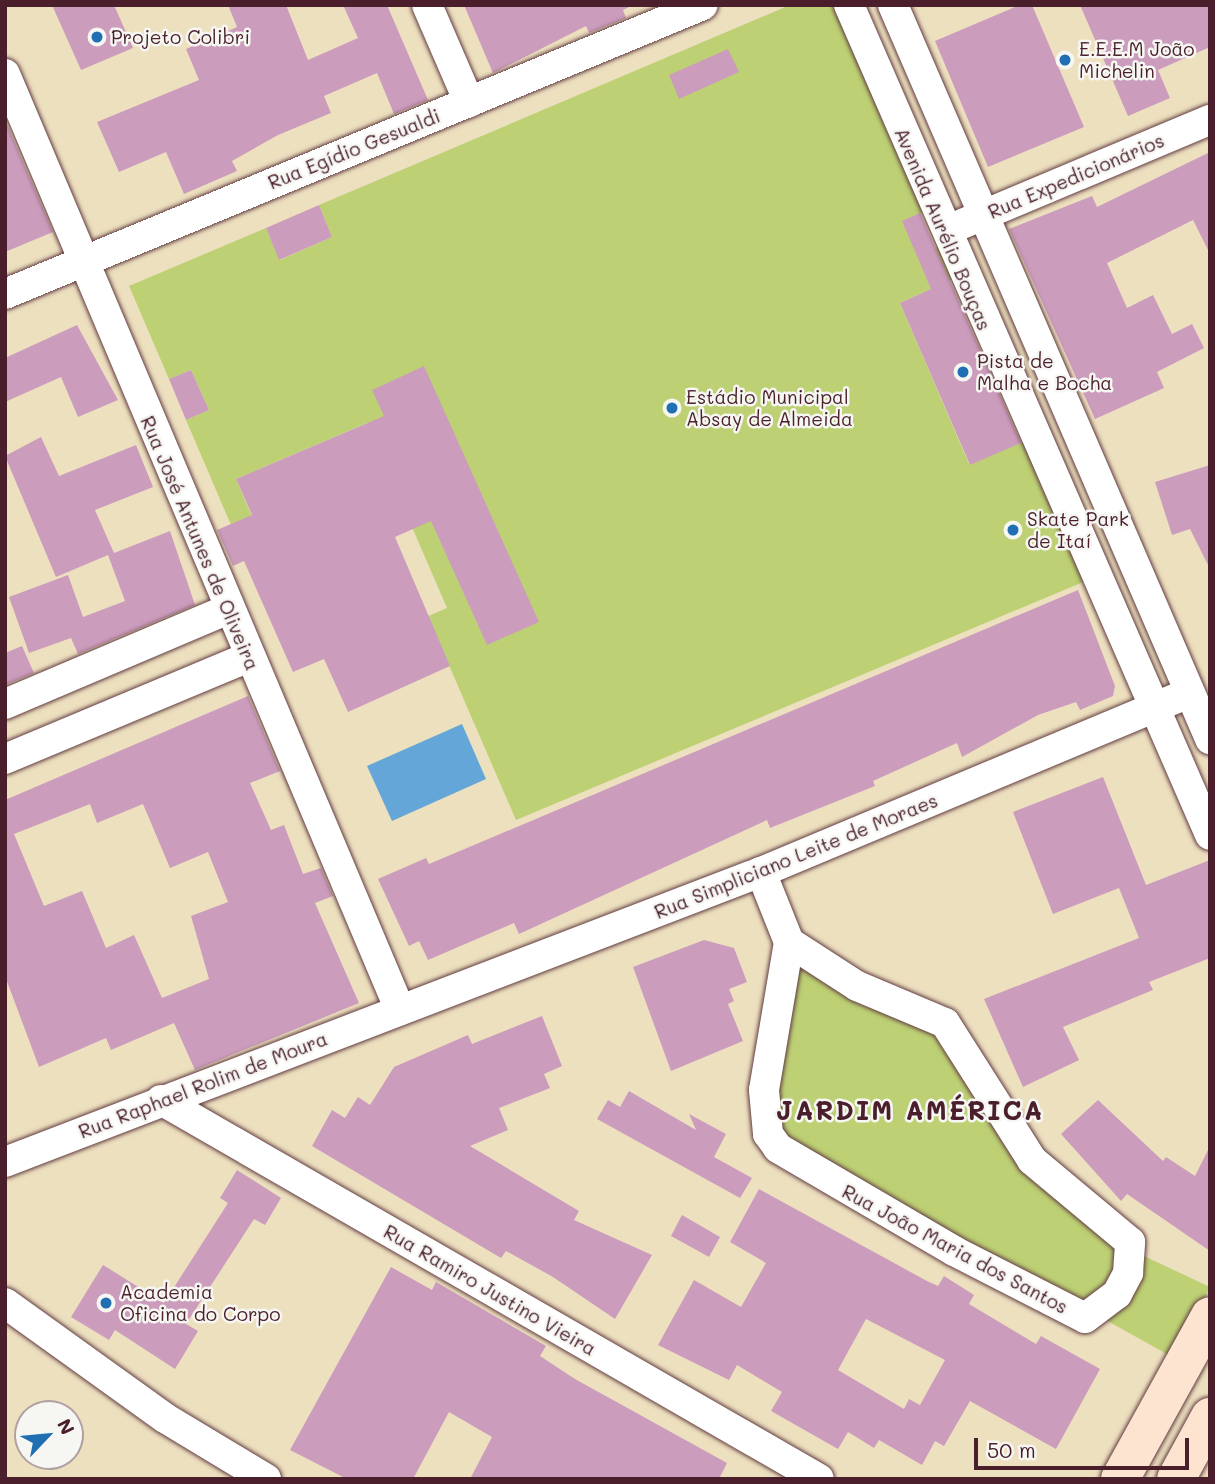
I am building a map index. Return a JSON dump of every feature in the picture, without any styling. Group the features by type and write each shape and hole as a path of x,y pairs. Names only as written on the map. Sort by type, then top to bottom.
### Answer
{"main road":[{"path":"1120,1479 1210,1316"},
{"path":"1176,1479 1210,1417"}],"street":[{"path":"427,5 469,102"},
{"name":"Rua Egídio Gesualdi","path":"5,294 703,5"},
{"name":"Avenida Aurélio Bouças","path":"849,5 943,232 1210,835"},
{"name":"Avenida Aurélio Bouças","path":"893,5 979,217 1210,739"},
{"name":"Rua José Antunes de Oliveira","path":"5,74 80,262 400,1010"},
{"name":"Rua Expedicionários","path":"943,232 1210,120"},
{"path":"5,704 229,609"},
{"path":"5,759 249,657"},
{"name":"Rua Simpliciano Leite de Moraes","path":"400,1010 761,872 1189,693"},
{"path":"761,872 789,942"},
{"name":"Rua João Maria dos Santos","path":"789,942 857,986 945,1023 1032,1160 1130,1242 1128,1273 1117,1294 1086,1318 954,1251 778,1148 768,1134 764,1090 789,942"},
{"name":"Rua Raphael Rolim de Moura","path":"8,1154 400,1010"},
{"name":"Rua Ramiro Justino Vieira","path":"161,1100 819,1479"},
{"path":"5,1303 165,1418 266,1479"}],"green space":[{"path":"790,5 839,5 926,211 903,221 917,255 941,245 955,278 900,303 969,464 1028,440 1088,580 516,820 435,633 405,626 447,608 367,423 236,479 271,561 231,525 186,420 209,410 191,370 169,379 129,286 266,228 280,260 332,237 319,205"},
{"path":"793,958 930,1017 996,1119 1127,1248 1210,1287 1174,1358 777,1137 768,1099"}],"water":[{"path":"462,724 486,779 392,821 367,766"}],"building":[{"name":"Projeto Colibri","path":"52,5 114,5 133,48 81,70"},
{"path":"228,5 286,5 308,60 358,38 343,5 387,5 428,100 394,114 377,73 324,96 331,113 278,135 232,161 237,171 184,194 166,152 119,172 97,122 199,80 186,49 237,27"},
{"path":"464,5 633,5 623,10 626,18 589,33 586,26 493,73"},
{"path":"1020,5 1032,5 1084,127 988,167 935,41"},
{"path":"1080,5 1210,5 1210,47 1158,70 1170,98 1128,116"},
{"path":"728,49 739,72 679,99 669,75"},
{"path":"5,120 53,232 5,252"},
{"path":"1210,152 1210,254 1193,220 1107,263 1127,308 1153,295 1172,334 1192,324 1204,348 1157,372 1164,388 1095,419 1009,229 1092,196 1097,207"},
{"path":"319,205 332,237 279,260 266,228"},
{"name":"Pista de Malha e Bocha","path":"920,213 1021,443 970,465 900,303 931,289 902,221"},
{"path":"77,325 118,400 78,417 61,377 5,402 5,358"},
{"path":"424,366 539,622 487,645 431,521 395,537 450,666 348,712 324,659 293,672 244,561 233,566 217,530 252,515 236,479 384,416 372,390"},
{"path":"191,370 209,410 186,420 169,379"},
{"path":"41,437 59,476 136,445 153,487 95,510 114,553 170,531 195,605 78,654 71,638 29,653 9,597 68,575 83,617 125,601 108,555 56,577 5,456"},
{"path":"1210,465 1210,569 1190,529 1172,535 1155,482"},
{"path":"1078,590 1115,686 1113,696 1080,710 1076,702 1038,715 962,757 957,743 873,781 875,786 770,828 767,820 519,934 514,923 428,960 419,941 409,946 378,879 426,858 429,864"},
{"path":"22,646 34,673 5,685 5,653"},
{"path":"248,696 280,771 250,783 271,830 284,825 303,874 321,868 333,896 315,903 359,1003 195,1070 174,1023 111,1050 106,1038 39,1067 5,976 5,800","holes":["90,804 97,823 143,804 170,868 208,852 228,902 191,916 209,979 162,998 134,935 106,948 82,891 44,906 14,834"]},
{"path":"1103,777 1146,885 1210,860 1210,958 1149,982 1153,990 1063,1027 1079,1060 1023,1087 984,999 1139,938 1119,888 1053,914 1013,812"},
{"path":"704,940 734,948 747,982 729,989 734,1001 728,1004 743,1041 671,1071 633,967"},
{"path":"542,1016 562,1066 544,1074 550,1088 499,1108 508,1130 470,1146 579,1211 574,1220 652,1255 615,1319 553,1277 506,1251 501,1258 312,1146 332,1110 345,1118 358,1097 370,1105 394,1067 468,1035 472,1044"},
{"path":"629,1091 696,1130 689,1114 726,1134 714,1157 752,1178 740,1198 597,1119 608,1100 620,1107"},
{"path":"1098,1100 1163,1161 1166,1157 1195,1176 1210,1146 1210,1251 1127,1194 1121,1201 1061,1134"},
{"path":"237,1170 281,1198 265,1225 254,1219 186,1324 198,1331 175,1369 115,1330 109,1340 71,1317 103,1265 164,1303 228,1203 220,1198"},
{"path":"759,1189 927,1281 938,1286 944,1276 974,1295 969,1304 1036,1344 1041,1336 1100,1369 1056,1449 970,1401 944,1446 935,1441 922,1465 879,1440 874,1448 848,1432 838,1449 771,1411 782,1392 737,1365 729,1380 658,1345 694,1280 741,1307 766,1263 730,1242","holes":["866,1319 945,1360 920,1405 909,1399 904,1409 838,1370"]},
{"path":"682,1215 720,1237 709,1257 671,1236"},
{"path":"391,1267 432,1290 436,1282 546,1346 540,1356 575,1379 727,1463 719,1479 470,1479 492,1437 449,1412 413,1479 347,1479 290,1450"}],"place":[{"name":"Projeto Colibri","path":"97,37"},
{"name":"E.E.E.M João Michelin","path":"1065,60"},
{"name":"Pista de Malha e Bocha","path":"963,372"},
{"name":"Estádio Municipal Absay de Almeida","path":"672,408"},
{"name":"Skate Park de Itaí","path":"1013,530"},
{"name":"Academia Oficina do Corpo","path":"106,1303"}],"district":[{"name":"JARDIM AMÉRICA","path":"910,1111"}]}
